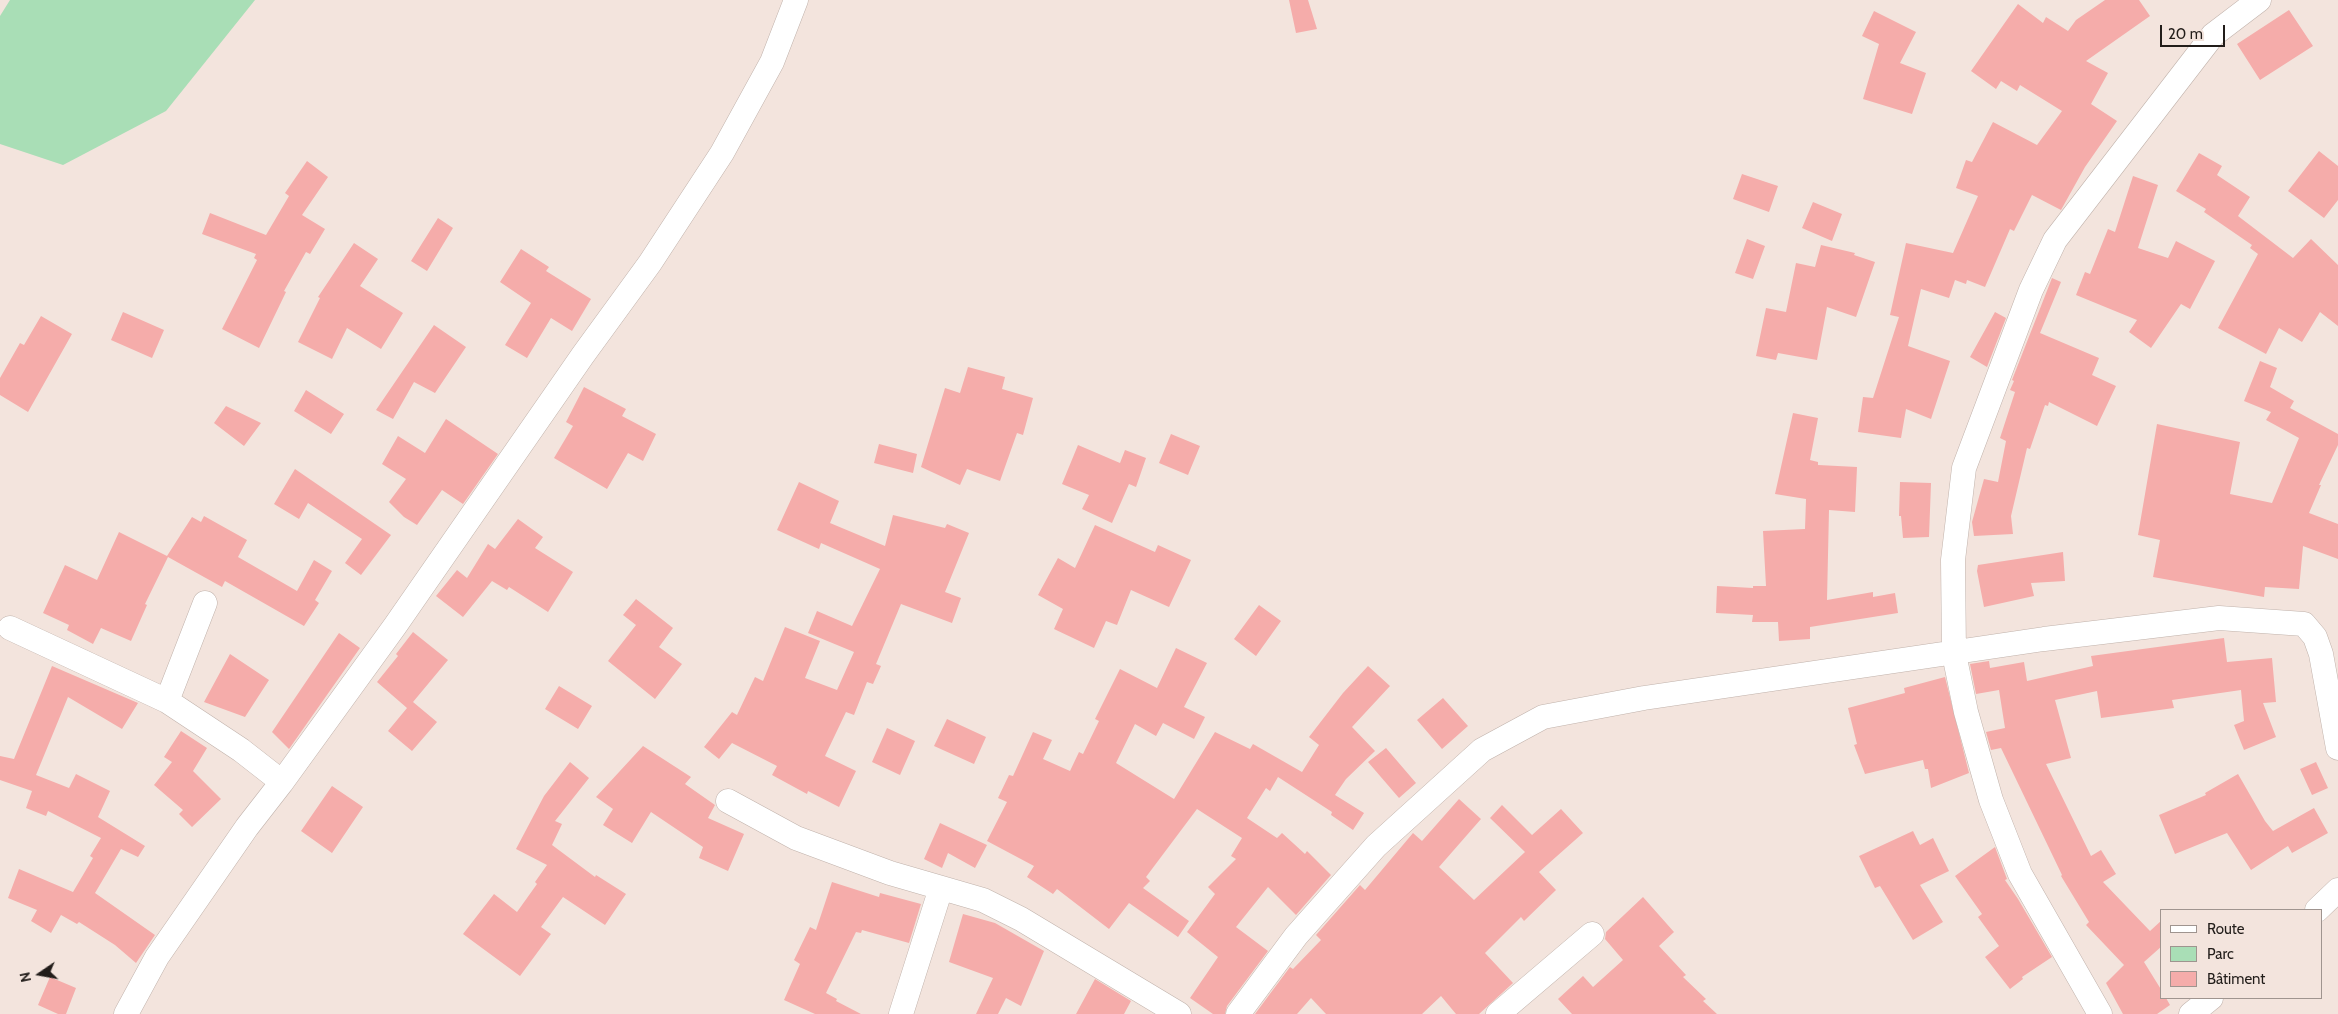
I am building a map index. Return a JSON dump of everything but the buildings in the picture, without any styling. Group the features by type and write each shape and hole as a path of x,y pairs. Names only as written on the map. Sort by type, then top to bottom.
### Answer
{"street":[{"path":"126,1014 157,957 247,827 282,782 395,626 583,355 650,263 722,154 772,62 796,0"},
{"path":"2100,1014 2016,865 1990,800 1966,712 1954,654 1954,560 1964,468 2031,290 2055,240 2212,35 2259,0"},
{"path":"167,701 205,603"},
{"path":"1238,1014 1296,936 1376,846 1482,750 1543,717 1644,698 1954,654 2044,639 2219,618 2304,624 2315,637 2321,654 2338,748"},
{"path":"10,628 167,701 241,750 282,782"},
{"path":"728,801 796,838 890,874 982,900 1021,919 1179,1014"},
{"path":"901,1014 941,888"},
{"path":"2317,909 2338,890"},
{"path":"1498,1014 1592,934"},
{"path":"2191,1014 2210,999"}],"green space":[{"path":"10,0 255,0 166,111 63,165 0,144 0,16"}]}
